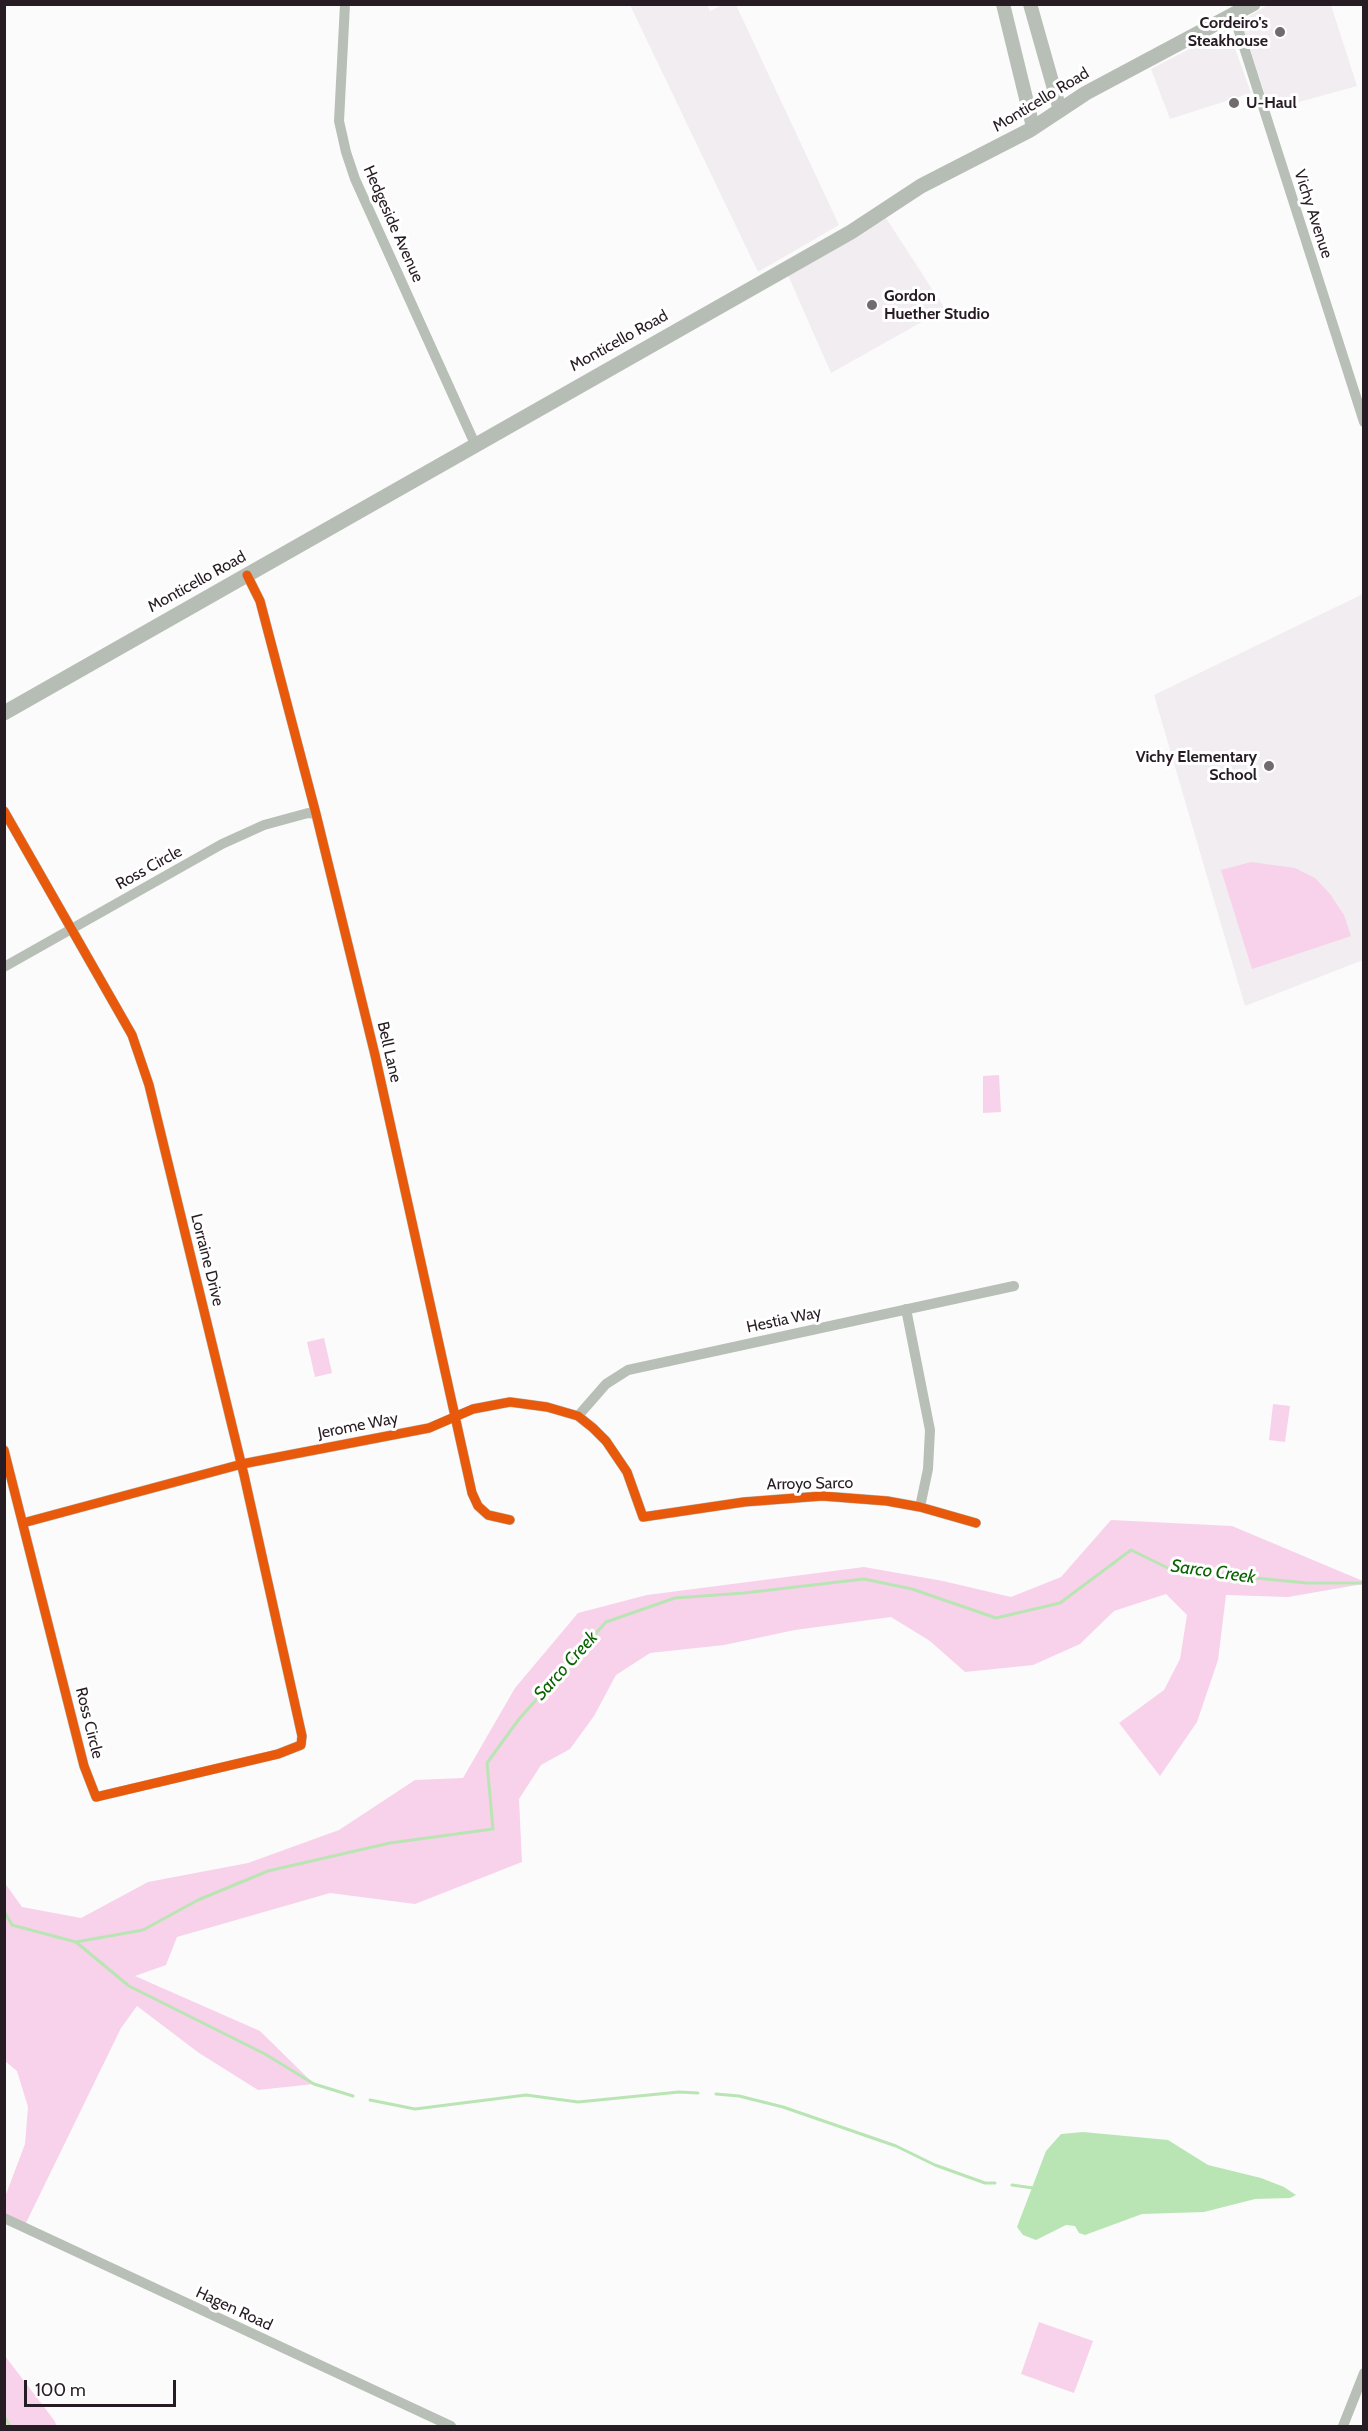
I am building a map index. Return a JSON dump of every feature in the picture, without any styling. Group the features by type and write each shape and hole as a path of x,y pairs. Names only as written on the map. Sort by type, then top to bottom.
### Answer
{"main road":[{"name":"Monticello Road","path":"4,713 851,232 921,186 1033,127 1086,93 1254,4"}],"street":[{"name":"Hedgeside Avenue","path":"345,4 339,121 346,152 355,179 475,444"},
{"path":"1003,4 1033,127"},
{"path":"1030,4 1060,110"},
{"name":"Vichy Avenue","path":"1234,16 1364,422"},
{"name":"Bell Lane","path":"247,575 260,601 270,635 316,814 377,1067 472,1493 478,1506 488,1515 510,1520"},
{"name":"Lorraine Drive","path":"4,811 132,1035 149,1085 242,1464 302,1736 301,1745"},
{"name":"Ross Circle","path":"4,967 246,832 308,813 316,814"},
{"name":"Hestia Way","path":"578,1416 606,1384 628,1370 1014,1286"},
{"path":"906,1309 930,1430 928,1469 920,1507"},
{"name":"Jerome Way","path":"23,1523 242,1464 429,1428 455,1416 494,1404 510,1402 547,1407 578,1416 606,1441 627,1472 643,1517"},
{"name":"Ross Circle","path":"4,1450 84,1766 96,1797 278,1754 301,1745"},
{"name":"Arroyo Sarco","path":"643,1517 786,1497 846,1498 920,1507 976,1523"},
{"name":"Hagen Road","path":"4,2218 451,2427"},
{"path":"1343,2427 1364,2373"}],"shaded area":[{"path":"630,5 707,5 710,11 723,5 736,5 839,225 758,272"},
{"path":"1268,5 1331,5 1357,86 1270,110 1241,21"},
{"path":"1228,29 1251,93 1170,119 1151,69"},
{"path":"886,218 945,309 831,373 787,273"},
{"name":"Vichy Elementary School","path":"1363,594 1363,960 1245,1006 1154,695"},
{"path":"1251,862 1295,868 1315,878 1330,894 1344,915 1351,936 1252,969 1221,870"},
{"path":"999,1075 1001,1112 983,1113 983,1076"},
{"path":"324,1338 332,1373 315,1377 307,1342"},
{"path":"1273,1404 1290,1406 1285,1442 1269,1440"},
{"path":"1111,1520 1232,1526 1363,1581 1363,1584 1288,1597 1226,1595 1218,1660 1197,1722 1160,1776 1119,1723 1164,1690 1180,1659 1187,1615 1166,1594 1114,1611 1080,1644 1033,1665 965,1672 930,1641 891,1617 795,1630 724,1645 650,1653 616,1675 594,1716 570,1749 541,1765 519,1799 522,1862 415,1904 330,1893 177,1937 166,1965 135,1976 260,2031 314,2084 258,2090 199,2053 137,2006 121,2028 24,2227 5,2218 5,2197 25,2144 28,2107 17,2071 5,2061 4,1882 22,1907 81,1918 148,1882 248,1863 339,1830 415,1780 463,1778 515,1688 578,1613 647,1595 864,1567 943,1581 1011,1597 1061,1577"},
{"path":"1083,2132 1168,2140 1208,2165 1261,2178 1284,2187 1296,2195 1290,2198 1255,2199 1204,2212 1142,2214 1085,2235 1079,2233 1075,2226 1066,2225 1036,2240 1023,2235 1017,2227 1046,2151 1061,2134"},
{"path":"1039,2322 1093,2341 1074,2393 1021,2374"},
{"path":"5,2356 54,2420 57,2426 5,2426"}],"waterway":[{"name":"Sarco Creek","path":"4,1911 12,1925 76,1942 143,1930 198,1900 268,1871 390,1843 493,1829 487,1763 519,1719 606,1622 675,1598 744,1593 864,1579 912,1589 996,1618 1060,1603 1131,1550 1172,1570 1307,1583 1364,1583"},
{"path":"76,1942 129,1986 265,2054 314,2084 353,2096"},
{"path":"370,2100 415,2109 526,2095 578,2102 679,2092 698,2093"},
{"path":"716,2094 739,2096 783,2107 896,2146 935,2165 985,2183 995,2183"},
{"path":"1012,2185 1033,2188"},
{"path":"4,2416 10,2426"}],"cycle path":[{"path":"247,575 260,601 316,814 375,1055 472,1493 478,1506 488,1515 510,1520"},
{"path":"4,811 132,1035 149,1085 244,1475 302,1736 301,1745 278,1754 96,1797 84,1766 4,1450"},
{"path":"23,1523 242,1464 429,1428 473,1409 510,1402 547,1407 578,1416 593,1428 606,1441 627,1472 643,1517 744,1502 822,1496 887,1501 920,1507 976,1523"}],"place":[{"name":"Cordeiro's Steakhouse","path":"1280,32"},
{"name":"U-Haul","path":"1234,103"},
{"name":"Gordon Huether Studio","path":"872,305"},
{"name":"Vichy Elementary School","path":"1269,766"}]}
